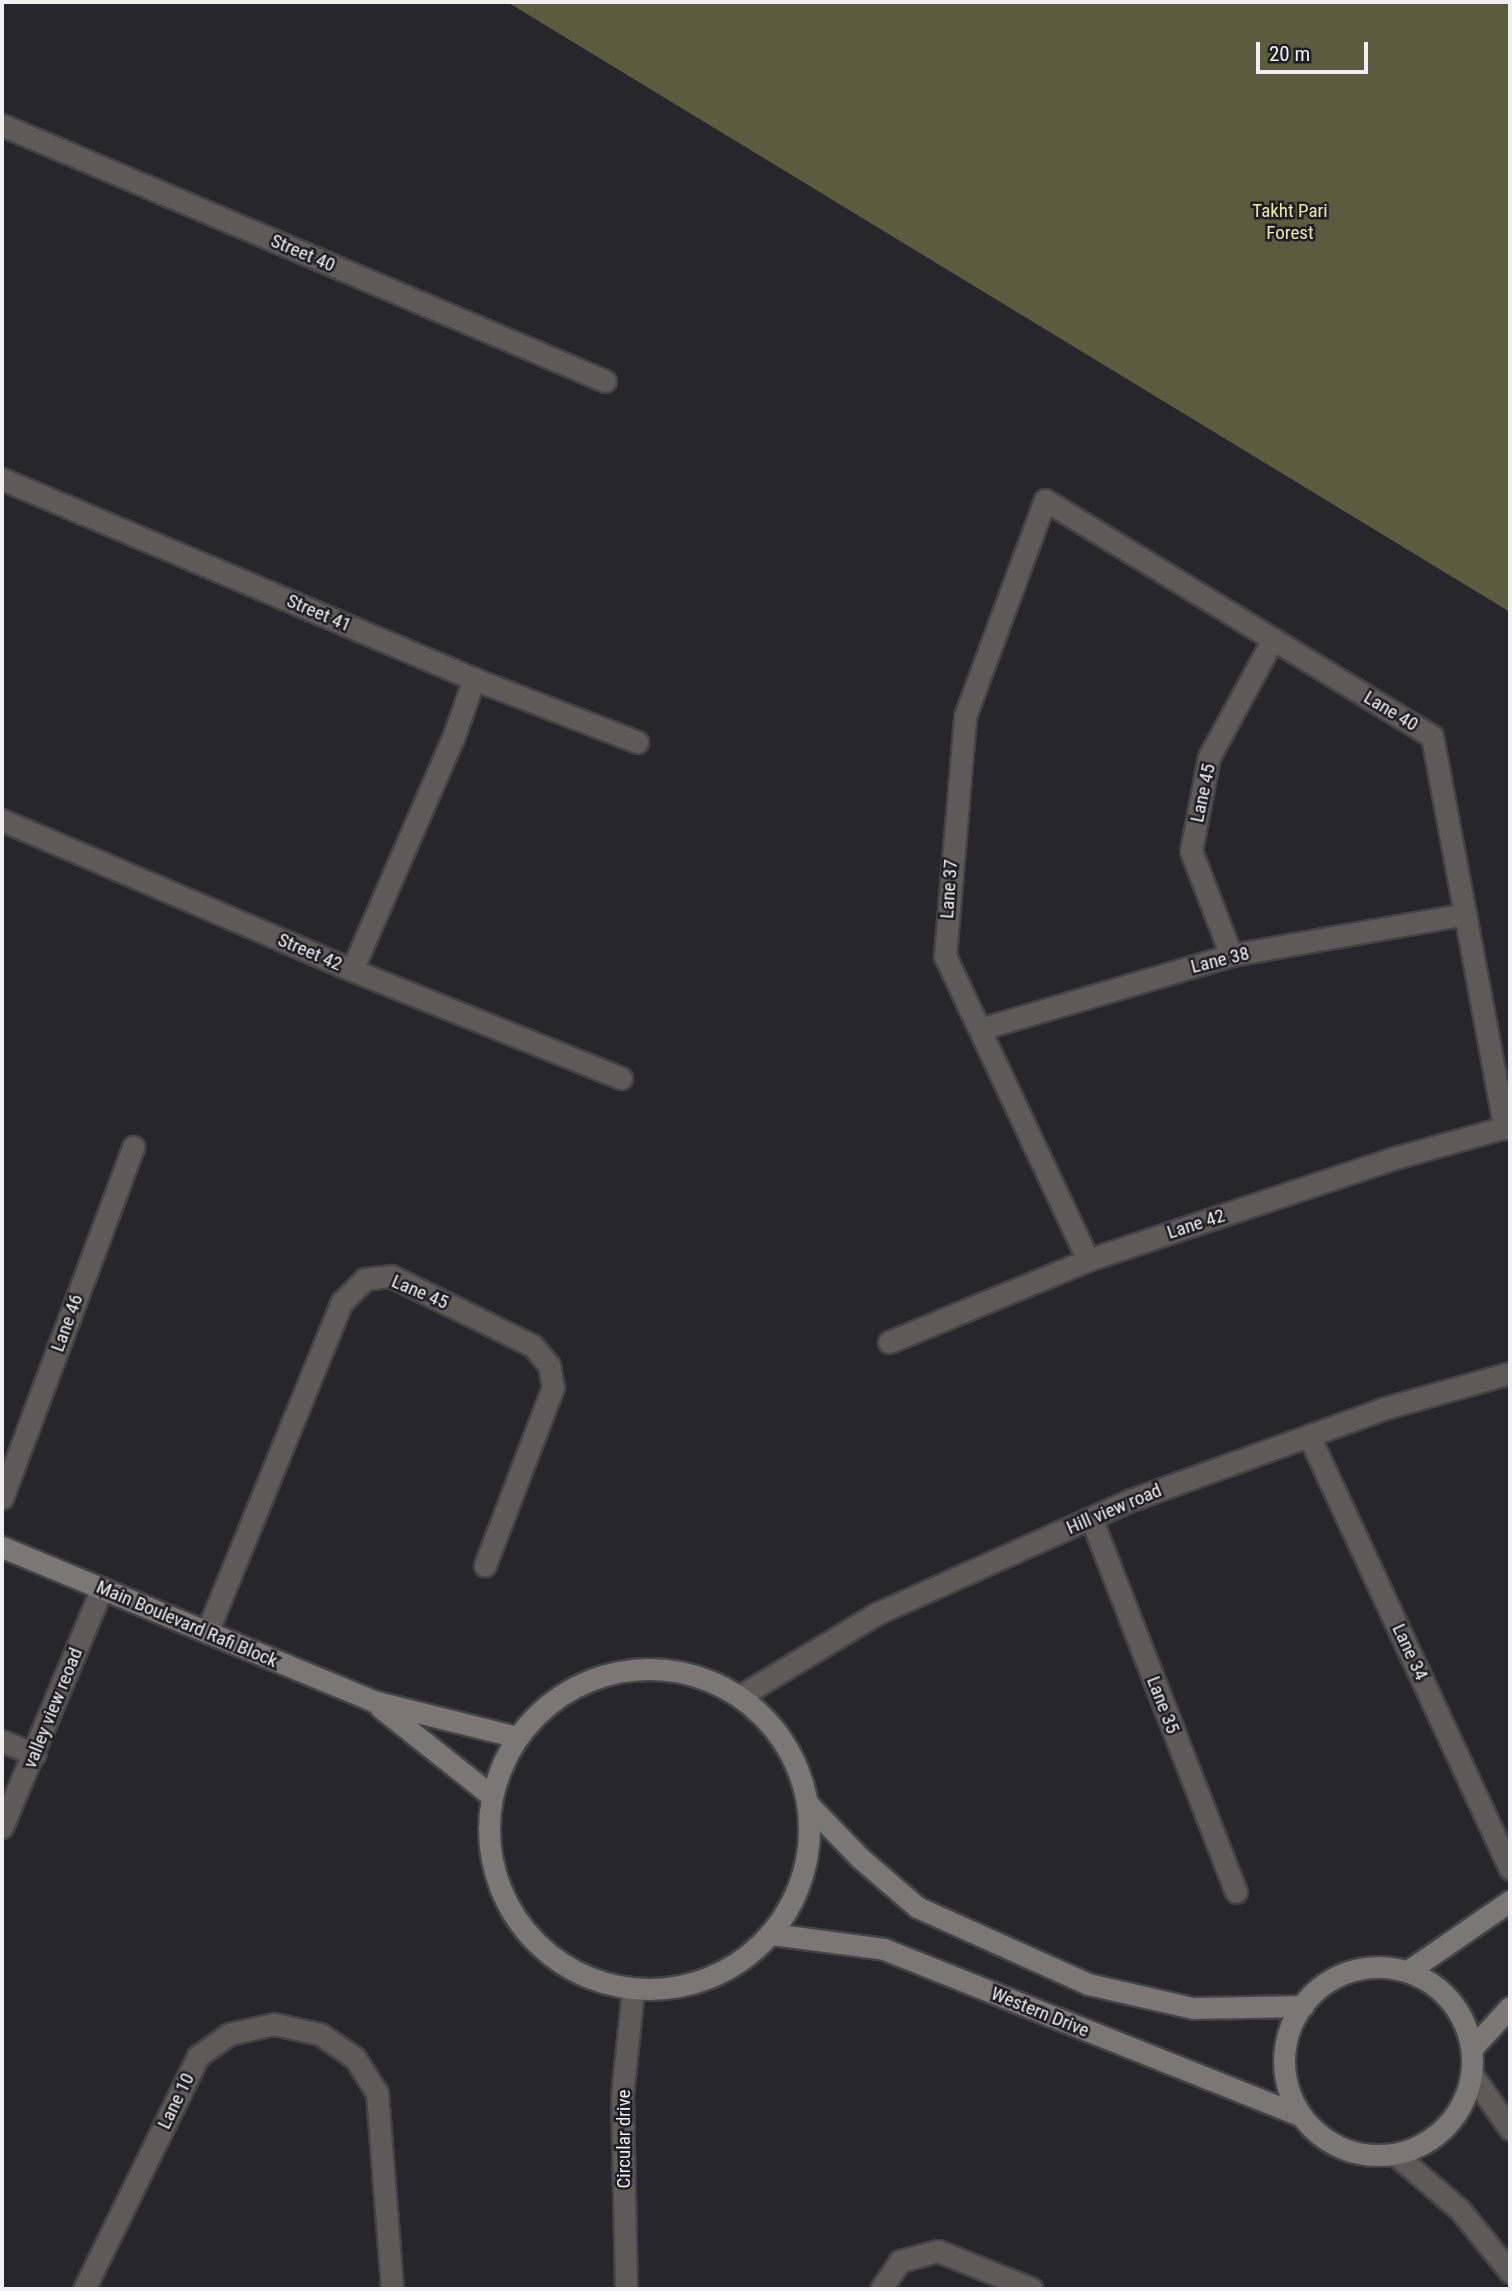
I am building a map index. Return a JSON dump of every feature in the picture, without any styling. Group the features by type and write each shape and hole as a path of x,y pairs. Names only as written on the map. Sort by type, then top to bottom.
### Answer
{"street":[{"name":"Street 40","path":"2,125 605,381"},
{"name":"Street 41","path":"2,479 474,679 638,743"},
{"name":"Lane 40","path":"1045,500 1432,736 1508,1127"},
{"name":"Lane 37","path":"1045,500 965,716 945,956 1088,1260"},
{"name":"Lane 45","path":"1231,955 1191,851 1209,757 1273,639"},
{"path":"352,970 453,738 474,679"},
{"name":"Street 42","path":"2,820 352,970 621,1078"},
{"name":"Lane 38","path":"979,1029 1231,955 1465,914"},
{"name":"Lane 42","path":"889,1342 1088,1260 1398,1157 1508,1127"},
{"name":"Lane 46","path":"2,1498 133,1147"},
{"name":"Lane 45","path":"207,1632 342,1302 365,1279 391,1276 533,1346 549,1365 553,1387 485,1565"},
{"name":"Hill view road","path":"740,1696 876,1614 1091,1518 1309,1436 1510,1373"},
{"name":"Lane 34","path":"1309,1436 1510,1869"},
{"name":"Lane 35","path":"1091,1518 1236,1892"},
{"name":"Main Boulevard Rafi Block","path":"2,1547 373,1701"},
{"name":"valley view reoad","path":"2,1827 35,1754 102,1588"},
{"path":"661,1669 715,1682 740,1696 785,1743 808,1804 809,1851 803,1873 796,1895 772,1934 719,1975 677,1987 633,1989 576,1971 551,1955 511,1911 491,1856 492,1796 517,1737 556,1698 606,1674 661,1669"},
{"path":"373,1701 517,1737"},
{"path":"373,1701 492,1796"},
{"path":"2,1741 35,1754"},
{"path":"808,1804 859,1857 917,1907 1087,1984 1193,2008 1303,2006"},
{"path":"1408,1971 1510,1901"},
{"name":"Western Drive","path":"772,1934 884,1949 1302,2116"},
{"path":"1382,1966 1408,1971 1432,1983 1451,2001 1472,2048 1472,2075 1464,2103 1446,2127 1423,2144 1395,2154 1369,2155 1343,2148 1320,2135 1302,2116 1289,2093 1283,2067 1286,2040 1303,2006 1331,1978 1355,1969 1382,1966"},
{"name":"Circular drive","path":"626,2289 622,2096 633,1989"},
{"path":"1472,2048 1510,2007"},
{"name":"Lane 10","path":"84,2289 198,2056 229,2034 274,2024 320,2034 355,2058 377,2093 392,2289"},
{"path":"1472,2075 1510,2129"},
{"path":"1395,2154 1460,2210 1510,2272"},
{"path":"881,2289 900,2261 939,2251 1032,2289"}],"green space":[{"name":"Takht Pari Forest","path":"507,2 1510,2 1510,612"}]}
